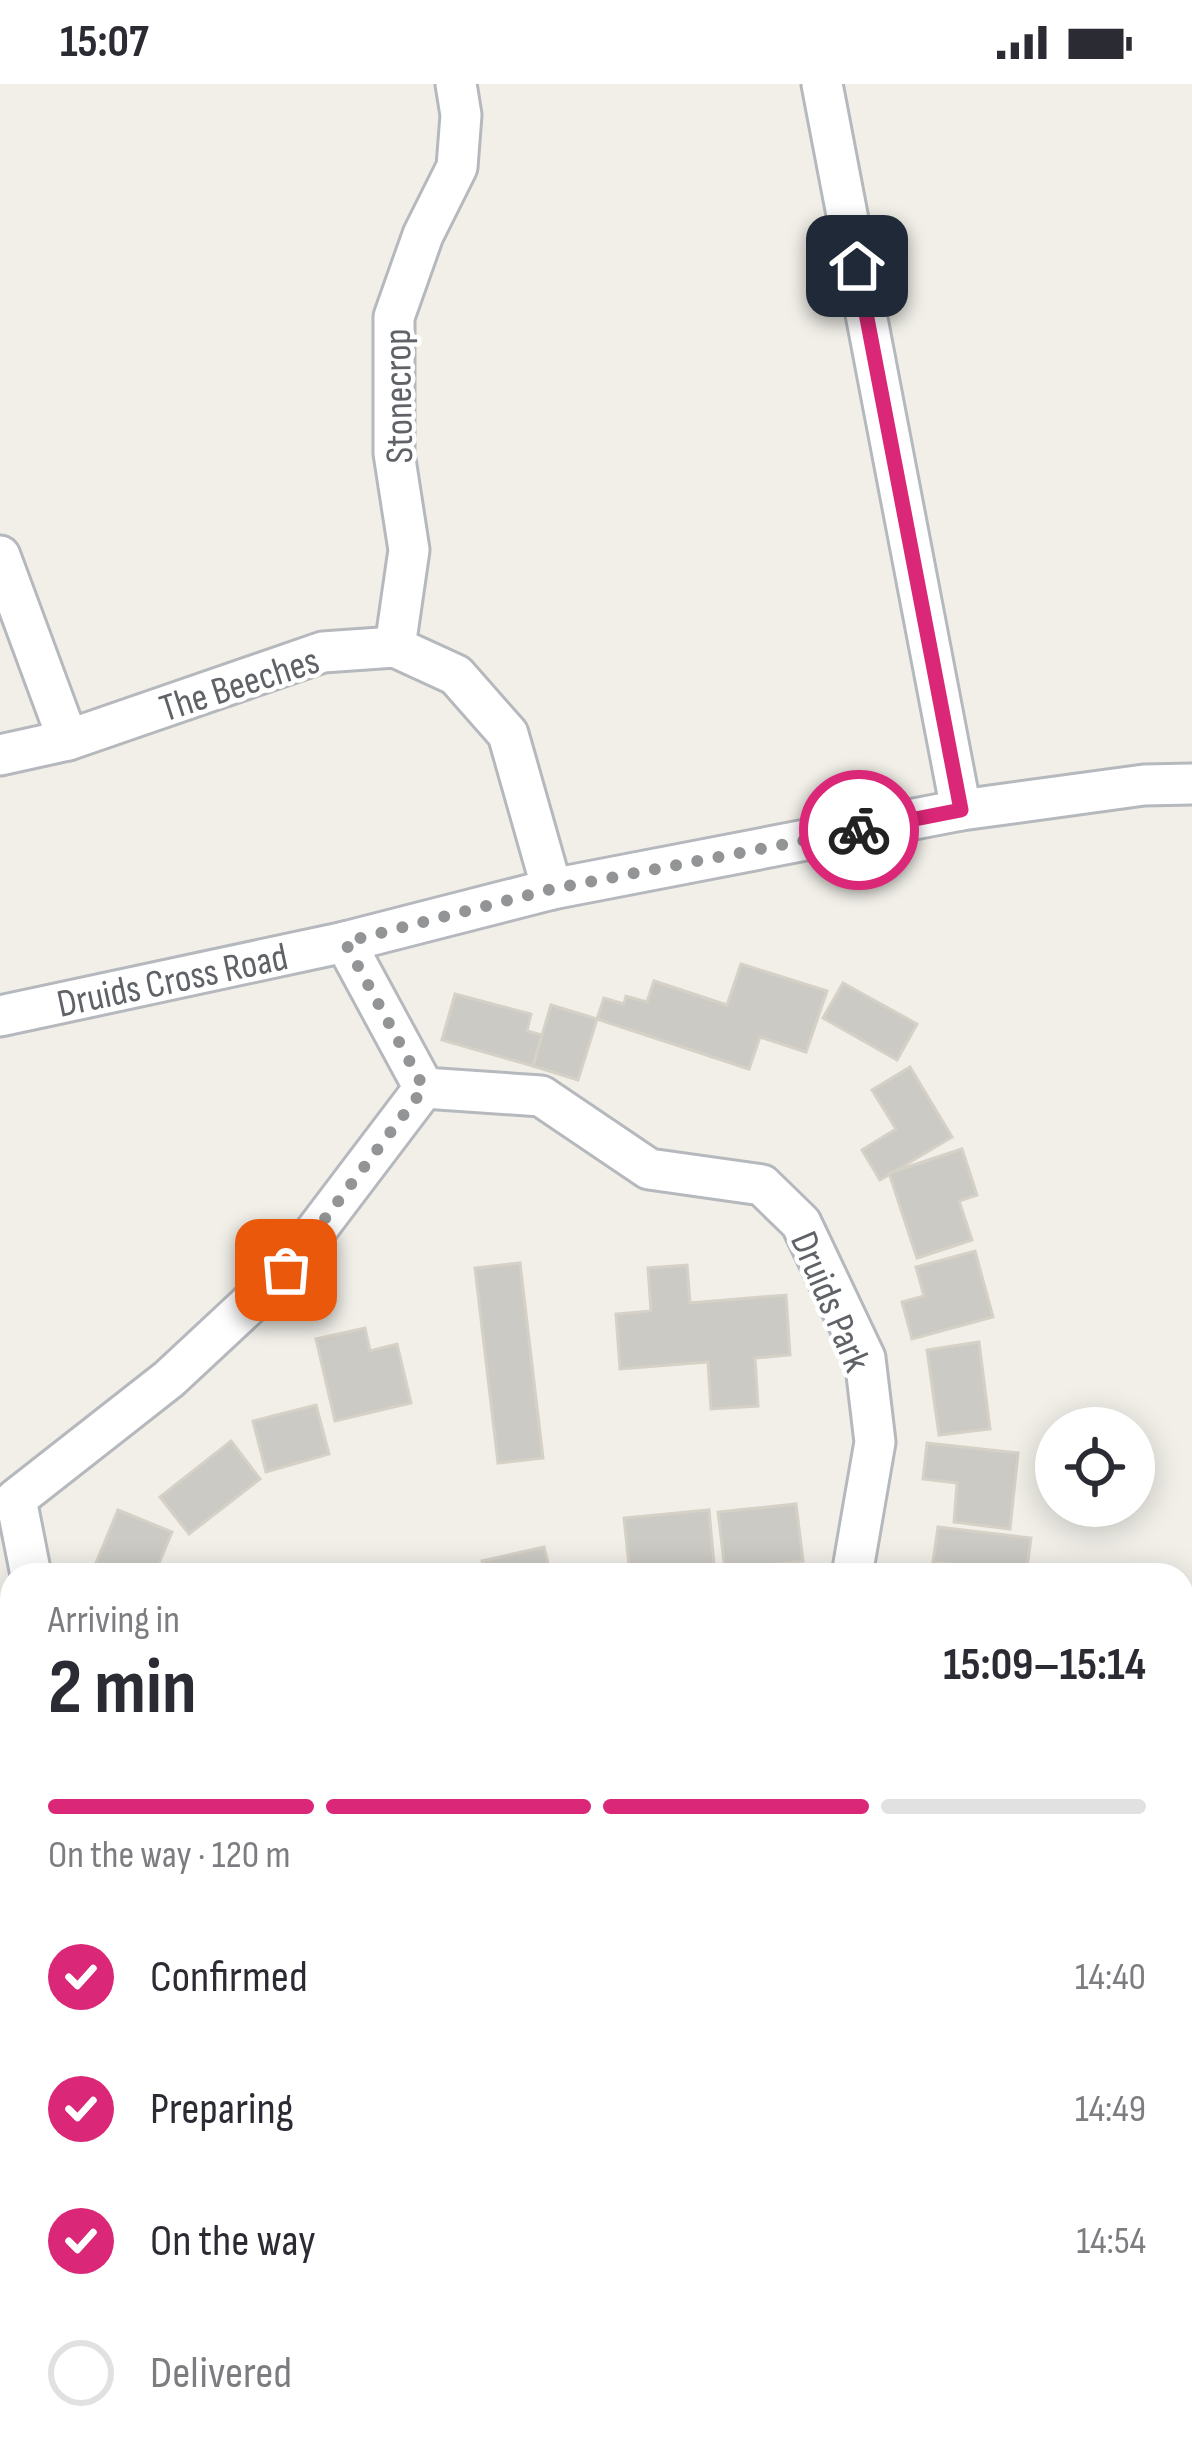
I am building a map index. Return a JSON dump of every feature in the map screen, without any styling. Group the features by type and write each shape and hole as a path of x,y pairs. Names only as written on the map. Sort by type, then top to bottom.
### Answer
{"street":[{"name":"Stonecrop","path":"395,647 409,550 394,453 394,316 423,235 457,167 461,116 456,84"},
{"path":"822,84 961,810"},
{"path":"0,556 68,740"},
{"name":"The Beeches","path":"0,755 68,740 323,652 395,647 456,675 508,734 552,889"},
{"name":"Druids Cross Road","path":"0,1016 345,942 552,889 961,810 1144,785 1192,784"},
{"path":"29,1563 16,1499 169,1379 286,1270 424,1088 345,942"},
{"name":"Druids Park","path":"424,1088 541,1096 649,1168 762,1185 801,1222 865,1358 875,1442 854,1563"}],"building":[{"path":"741,964 827,991 806,1052 760,1037 749,1069 597,1019 604,998 624,1004 626,996 647,1002 654,981 727,1005"},
{"path":"843,983 917,1024 897,1060 823,1018"},
{"path":"455,994 531,1014 527,1031 542,1035 533,1066 442,1040"},
{"path":"551,1005 597,1019 578,1080 533,1066"},
{"path":"910,1067 952,1137 880,1180 862,1150 896,1129 872,1090"},
{"path":"962,1149 977,1195 959,1201 972,1240 917,1258 889,1173"},
{"path":"975,1251 993,1317 912,1339 902,1302 924,1296 916,1267"},
{"path":"520,1263 543,1458 498,1463 475,1268"},
{"path":"687,1265 690,1303 786,1295 790,1355 755,1358 758,1406 711,1409 708,1362 620,1369 616,1314 651,1311 648,1268"},
{"path":"365,1328 370,1351 397,1344 411,1403 335,1421 316,1339"},
{"path":"979,1342 990,1429 939,1435 927,1350"},
{"path":"316,1405 329,1454 266,1472 253,1421"},
{"path":"231,1441 260,1479 189,1534 160,1497"},
{"path":"927,1443 1018,1453 1010,1529 954,1522 957,1483 923,1479"},
{"path":"796,1504 803,1561 724,1563 718,1512"},
{"path":"118,1510 172,1532 159,1563 96,1563"},
{"path":"709,1510 714,1563 629,1563 624,1518"},
{"path":"938,1527 1031,1538 1028,1563 933,1562"},
{"path":"544,1547 548,1563 482,1563"}],"way so far":[{"path":"286,1270 424,1088 345,942 552,889 859,830"}],"route":[{"path":"857,266 961,810 859,830"}]}
